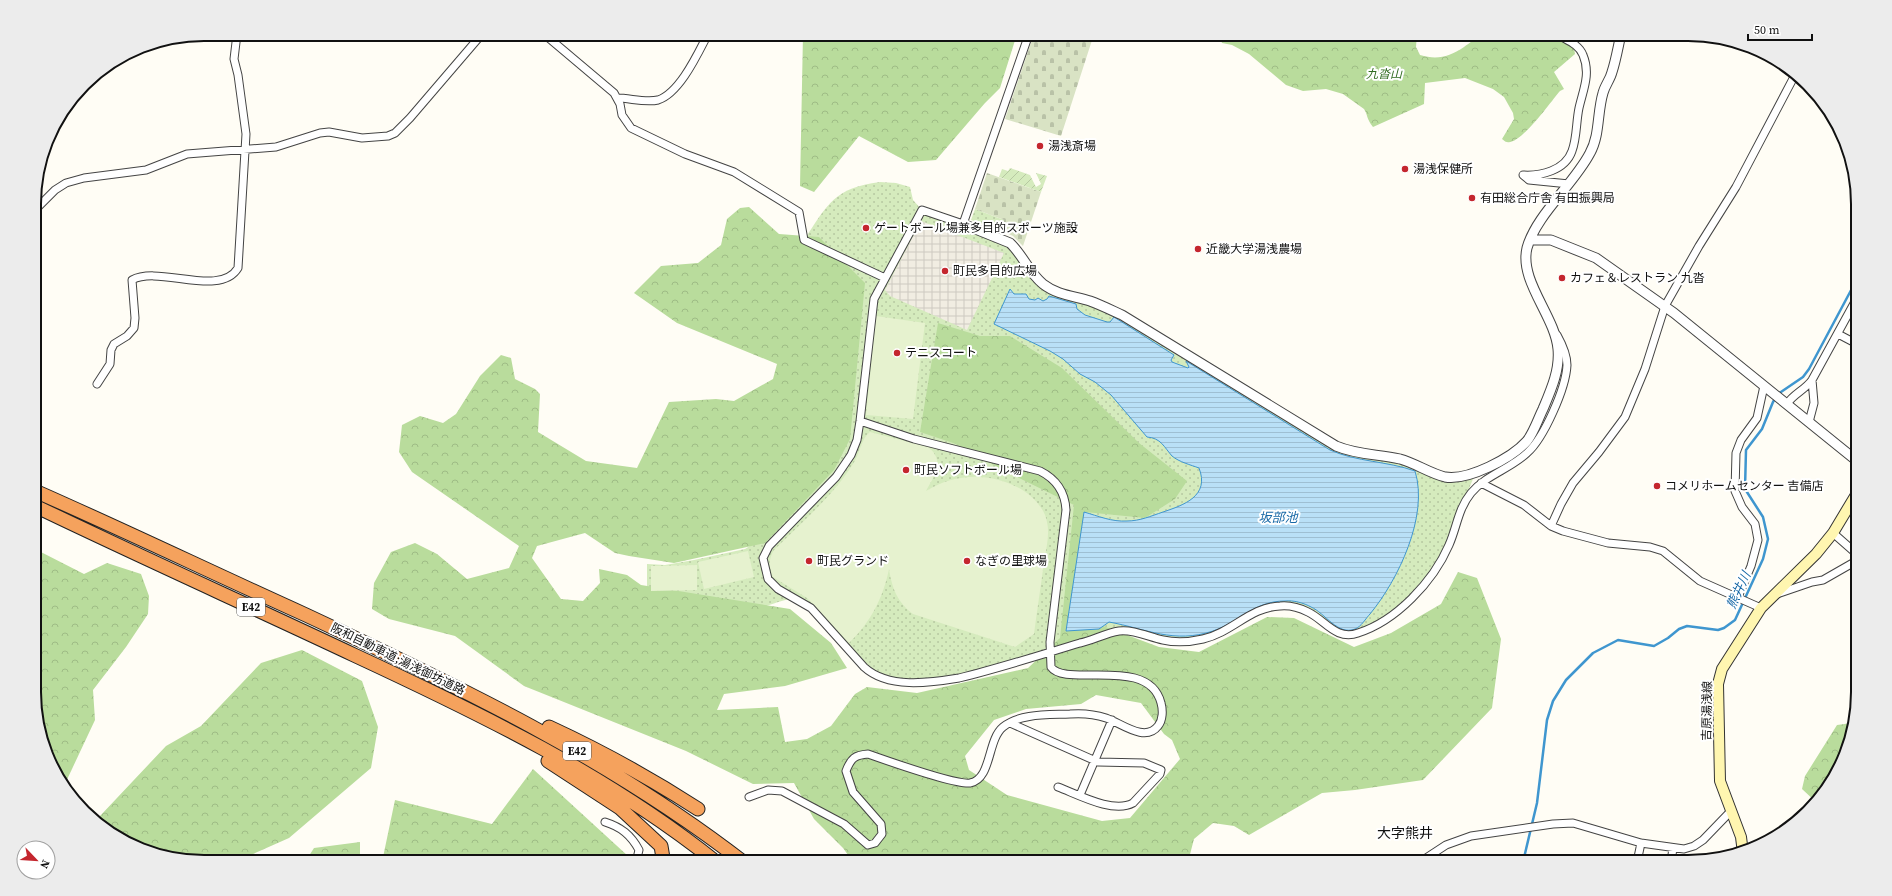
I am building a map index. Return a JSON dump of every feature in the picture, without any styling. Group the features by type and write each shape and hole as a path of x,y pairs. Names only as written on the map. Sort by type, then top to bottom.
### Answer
{"highway":[{"name":"阪和自動車道;湯浅御坊道路","path":"41,493 400,659 467,692 576,750 622,778 683,817 734,855"},
{"name":"阪和自動車道;湯浅御坊道路","path":"41,509 392,672 509,730 605,784 675,830 707,855"},
{"path":"467,692 592,747 630,767 698,809"},
{"path":"444,697 537,753 620,808 661,846 663,855"}],"main road":[{"name":"吉原湯浅線","path":"1742,846 1741,837 1720,781 1718,684 1722,668 1761,608 1816,554 1833,533 1851,504"}],"street":[{"path":"97,384 110,364 114,344 127,336 134,328 135,318 132,280 149,275 193,280 215,280 230,277 238,268 239,226 246,134 238,75 234,59 236,41"},
{"path":"41,205 55,190 66,182 84,178 146,170 187,154 282,145 320,133 329,132 372,138 388,136 395,133 410,118 476,41"},
{"path":"552,41 609,88 617,98 622,115 631,128 685,154 724,168 749,180 799,212 804,240 885,278"},
{"path":"617,98 651,101 659,100 668,95 683,77 704,41"},
{"path":"963,224 1027,41"},
{"path":"1568,41 1579,48 1583,54 1587,68 1586,84 1577,116 1572,152 1562,164 1546,173 1537,175 1523,175 1529,180 1569,184"},
{"path":"1554,330 1558,351 1556,374 1537,422 1527,440 1507,456 1476,472 1466,476 1446,477 1400,459 1355,453 1336,446 1122,315 1089,301 1052,290 1037,279 1010,243 963,224 922,210 877,293 873,306 857,440 847,462 828,485 775,538 765,552 763,565 768,579 778,588 811,608 864,667 872,673 884,678 909,682 951,679 989,670 1121,631 1172,642 1203,639 1222,633 1250,615 1263,609 1281,606 1291,606 1307,611 1333,631 1341,634 1355,634 1373,626 1406,604 1427,581 1450,544 1460,512 1472,492 1481,483 1528,453 1545,428 1559,395 1567,365 1565,352 1529,275 1526,260 1530,240 1541,221 1586,161 1593,146 1603,93 1613,71 1619,41"},
{"path":"1551,526 1573,483 1599,452 1625,417 1645,369 1665,306 1698,246 1736,187 1793,79"},
{"path":"1530,240 1551,240 1596,258 1665,306 1851,456"},
{"path":"1785,403 1805,389 1812,380 1851,309"},
{"path":"1838,334 1851,341"},
{"path":"1809,422 1814,403 1812,380"},
{"path":"1738,597 1751,566 1758,540 1755,524 1742,507 1735,491 1736,453 1741,440 1757,418 1767,389"},
{"path":"749,797 768,790 782,791 844,824 868,845 875,844 882,834 881,824 853,792 846,771 850,760 856,755 868,754 955,780 970,782 980,778 986,769 996,737 1002,728 1025,717 1088,714 1112,720 1140,732 1150,732 1157,727 1161,721 1161,702 1157,694 1149,685 1133,677 1058,672 1051,667 1050,652 1066,510 1064,497 1057,484 1048,475 1040,471 914,439 860,421"},
{"path":"1481,483 1524,505 1551,526 1564,532 1608,543 1650,547 1663,551 1700,581 1761,608"},
{"path":"1833,533 1851,549"},
{"path":"1773,596 1812,582 1824,580 1851,564"},
{"path":"1080,796 1112,720"},
{"path":"1010,723 1094,761 1105,763 1144,763 1160,769 1161,772 1133,803 1129,805 1104,805 1058,787"},
{"path":"1431,855 1446,845 1471,836 1553,824 1573,824 1641,843 1673,848 1689,847 1703,840 1731,810"},
{"path":"605,822 617,826 632,838 639,850 638,855"},
{"path":"1638,855 1641,843"},
{"path":"1672,855 1673,848"}],"green space":[{"path":"803,41 1015,41 1000,88 985,103 936,160 908,162 859,136 814,192 800,186"},
{"path":"1032,41 1092,41 1061,136 1005,119"},
{"name":"九沓山","path":"1221,41 1416,41 1416,47 1420,55 1426,57 1443,57 1464,47 1472,41 1562,41 1574,48 1575,54 1554,72 1564,89 1560,91 1520,137 1513,141 1506,142 1502,139 1514,119 1513,113 1504,97 1493,89 1465,78 1425,83 1424,104 1373,127 1364,109 1343,94 1326,89 1303,91 1286,85 1249,54 1232,45 1222,43"},
{"path":"1010,168 1030,175 1036,187 1041,184 1036,173 1047,176 1041,192 999,177 1002,169 1008,171"},
{"path":"987,173 1041,192 1023,246 1013,236 1000,230 1004,220 975,209"},
{"path":"880,182 896,183 910,187 913,200 922,210 1003,239 1037,279 1106,308 1336,446 1387,457 1436,474 1476,472 1459,512 1456,529 1427,581 1389,616 1348,635 1307,611 1273,607 1231,629 1183,642 1127,631 932,682 878,676 815,613 792,599 765,606 647,601 647,564 665,565 694,560 745,549 756,542 804,240 826,207 842,193 865,185"},
{"path":"749,207 779,234 819,237 865,283 850,439 834,470 765,543 674,563 615,553 585,533 537,546 532,558 561,599 583,601 600,583 599,569 627,575 641,585 790,609 831,643 847,668 785,686 724,694 717,710 778,707 785,742 807,739 831,726 855,694 867,687 917,693 1028,668 1060,638 1074,505 1003,470 956,444 920,432 938,323 980,336 1010,336 1062,368 1139,443 1187,481 1175,499 1145,518 1085,512 1066,631 1103,626 1159,647 1199,652 1267,617 1294,618 1354,647 1391,633 1441,604 1458,572 1477,578 1501,639 1492,708 1423,780 1355,790 1322,793 1249,835 1234,826 1213,823 1194,839 1190,855 848,855 814,819 794,783 753,784 686,751 524,686 455,636 389,619 372,609 374,583 391,552 415,543 437,554 467,579 509,568 519,546 412,472 399,452 402,425 420,416 443,423 456,414 480,376 501,355 511,358 515,379 535,389 540,394 538,432 586,461 637,468 669,402 716,399 734,401 773,379 777,364 677,323 634,293 661,266 698,263 721,245 727,219 740,208","holes":["1096,695 1141,703 1164,734 1172,740 1180,759 1130,818 1102,821 1007,795 969,770 965,756 994,720 1026,709 1081,704"]},
{"path":"975,209 1004,220 1000,230 971,220"},
{"name":"テニスコート","path":"876,316 925,323 913,419 866,415"},
{"path":"870,432 928,447 933,452 936,458 937,469 926,491 950,480 975,477 988,478 1000,480 1024,491 1038,504 1046,517 1048,532 1034,634 1015,647 913,614 903,605 896,594 889,569 880,600 864,627 849,643 807,598 773,577 770,564 774,550 816,509 845,476 853,464 865,438"},
{"path":"748,551 754,577 704,589 698,562"},
{"path":"41,552 84,574 107,563 141,574 149,596 148,614 126,647 93,690 95,720 67,780 53,755 42,713"},
{"path":"697,565 697,590 651,591 651,566"},
{"path":"302,650 362,681 378,727 371,768 289,838 251,855 193,855 172,852 141,843 113,828 98,817 166,746 201,726 261,663"},
{"path":"1848,724 1839,755 1824,783 1812,798 1802,789 1805,776 1837,725"},
{"path":"533,769 627,855 383,855 395,800 492,824"},
{"path":"360,842 360,855 310,855 314,848"}],"shaded area":[{"name":"町民多目的広場","path":"921,221 1004,253 967,330 890,296 885,290"}],"water":[{"name":"坂部池","path":"1010,289 1014,294 1026,294 1029,299 1035,300 1038,298 1043,301 1049,296 1076,304 1077,309 1085,315 1107,322 1110,322 1114,317 1174,355 1171,360 1172,362 1188,368 1189,367 1186,361 1330,450 1351,457 1394,465 1415,471 1418,489 1418,508 1408,547 1391,584 1381,600 1361,624 1355,629 1343,629 1337,627 1311,607 1298,602 1288,601 1264,604 1222,627 1199,635 1173,636 1109,622 1099,629 1066,631 1084,512 1116,521 1132,521 1145,518 1179,506 1193,498 1201,486 1201,478 1199,468 1175,458 1159,441 1147,437 1111,395 1095,382 1080,374 1063,359 1050,351 994,324"}],"waterway":[{"name":"熊井川","path":"1525,855 1537,803 1547,720 1553,701 1566,680 1593,653 1618,640 1654,646 1668,638 1679,629 1687,626 1718,630 1724,628 1735,620 1763,559 1768,539 1763,517 1745,489 1746,450 1762,429 1773,402 1778,394 1803,377 1809,369 1851,290"}],"place":[{"name":"湯浅斎場","path":"1040,146"},
{"name":"湯浅保健所","path":"1405,169"},
{"name":"有田総合庁舎 有田振興局","path":"1472,198"},
{"name":"ゲートボール場兼多目的スポーツ施設","path":"866,228"},
{"name":"近畿大学湯浅農場","path":"1198,249"},
{"name":"町民多目的広場","path":"945,271"},
{"name":"カフェ＆レストラン 九沓","path":"1562,278"},
{"name":"テニスコート","path":"897,353"},
{"name":"町民ソフトボール場","path":"906,470"},
{"name":"コメリホームセンター 吉備店","path":"1657,486"},
{"name":"町民グランド","path":"809,561"},
{"name":"なぎの里球場","path":"967,561"}],"district":[{"name":"大字熊井","path":"1405,833"}]}
